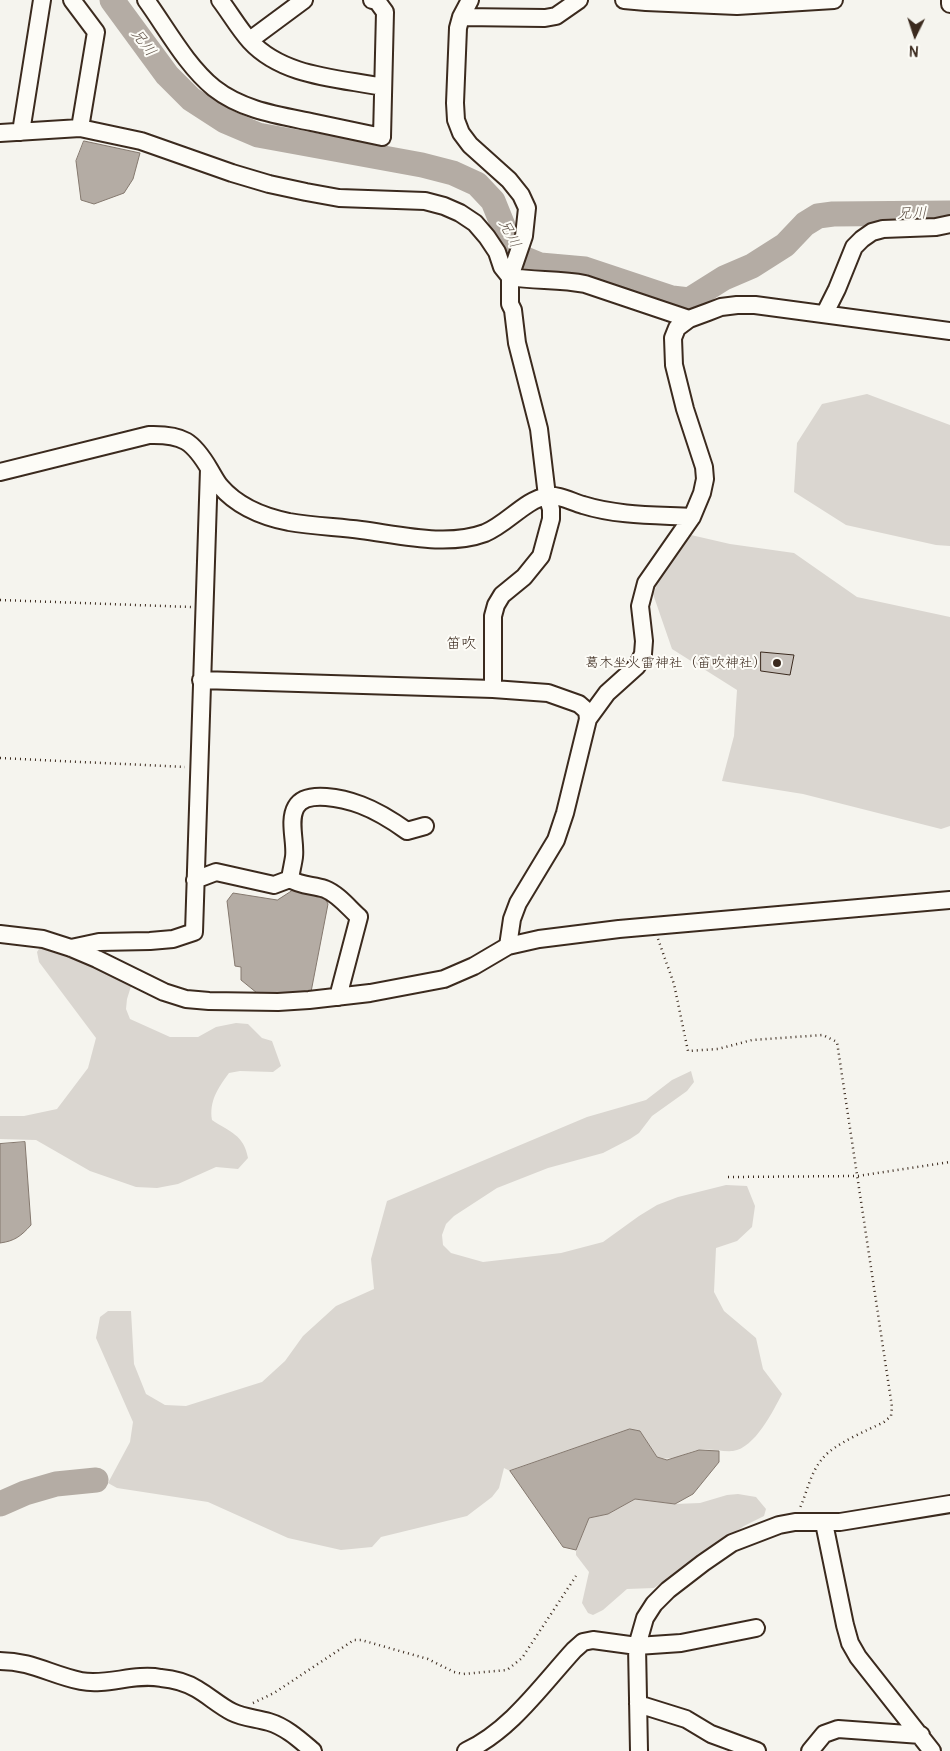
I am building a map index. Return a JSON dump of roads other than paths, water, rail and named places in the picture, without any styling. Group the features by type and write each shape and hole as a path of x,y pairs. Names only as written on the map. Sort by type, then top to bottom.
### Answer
{"street":[{"path":"21,132 42,0"},
{"path":"72,0 96,32 80,128"},
{"path":"146,0 197,71 214,88 231,99 252,109 275,115 382,137 385,12 377,1 372,0"},
{"path":"220,0 250,40 269,57 283,66 298,71 383,87"},
{"path":"250,40 304,0"},
{"path":"470,0 461,17 457,41 456,120 460,132 470,145 509,180 521,195 527,208 524,236 511,272 510,304 513,310 517,343 539,429 551,519 541,556 524,577 502,595 496,605 493,616 493,689"},
{"path":"461,17 545,18 556,16 579,0"},
{"path":"625,0 737,6 834,0"},
{"path":"0,133 80,128 141,141 232,173 306,192 339,198 425,201 444,206 460,213 475,223 488,237 497,252 502,267 511,272 530,280 569,280 585,284 689,319"},
{"path":"824,314 837,289 854,247 862,239 872,232 883,229 936,227 950,224"},
{"path":"588,719 607,694 637,666 643,654 644,641 640,606 646,583 692,517 702,493 705,478 704,467 684,409 674,365 672,350 673,338 677,328 689,319 722,307 756,305 950,331"},
{"path":"0,472 149,435 166,434 182,438 196,448 219,485 229,495 246,507 266,516 289,522 426,538 464,537 484,533 500,525 536,500 548,496 556,496 585,506 607,510 692,517"},
{"path":"71,948 99,942 173,939 194,932 209,469"},
{"path":"201,680 493,689 548,693 579,704 587,711 588,719 566,814 556,840 518,903 512,919 508,946"},
{"path":"290,879 294,856 293,819 296,808 302,801 314,797 336,799 361,805 392,820 407,831 425,826"},
{"path":"195,880 216,872 274,885 290,879 299,884 326,890 339,898 359,917 338,997"},
{"path":"0,934 43,939 71,948 164,992 186,999 209,1002 278,1002 370,993 444,979 474,966 508,946 539,939 654,926 950,900"},
{"path":"639,1751 637,1646 645,1618 654,1604 668,1590 732,1543 758,1532 795,1522 840,1522 950,1504"},
{"path":"824,1523 850,1643 858,1657 932,1751"},
{"path":"466,1751 480,1745 507,1725 583,1642 592,1640 637,1646 681,1643 756,1628"},
{"path":"0,1661 14,1661 36,1665 83,1682 101,1682 141,1676 160,1677 180,1682 196,1688 229,1711 240,1716 269,1722 283,1728 313,1751"},
{"path":"638,1704 686,1719 711,1734 757,1751"},
{"path":"810,1751 824,1734 838,1729 921,1735"}],"waterway":[{"name":"兄川","path":"112,0 167,75 191,99 225,121 258,135 422,165 453,173 477,184 493,201 510,243 523,258 540,265 585,269 672,298 689,300 724,278 752,266 785,245 805,224 818,216 833,214 950,213"},
{"path":"0,1504 25,1493 56,1484 96,1480"}],"place":[{"name":"葛木坐火雷神社（笛吹神社）","path":"777,663"}],"district":[{"name":"笛吹","path":"461,644"}]}
